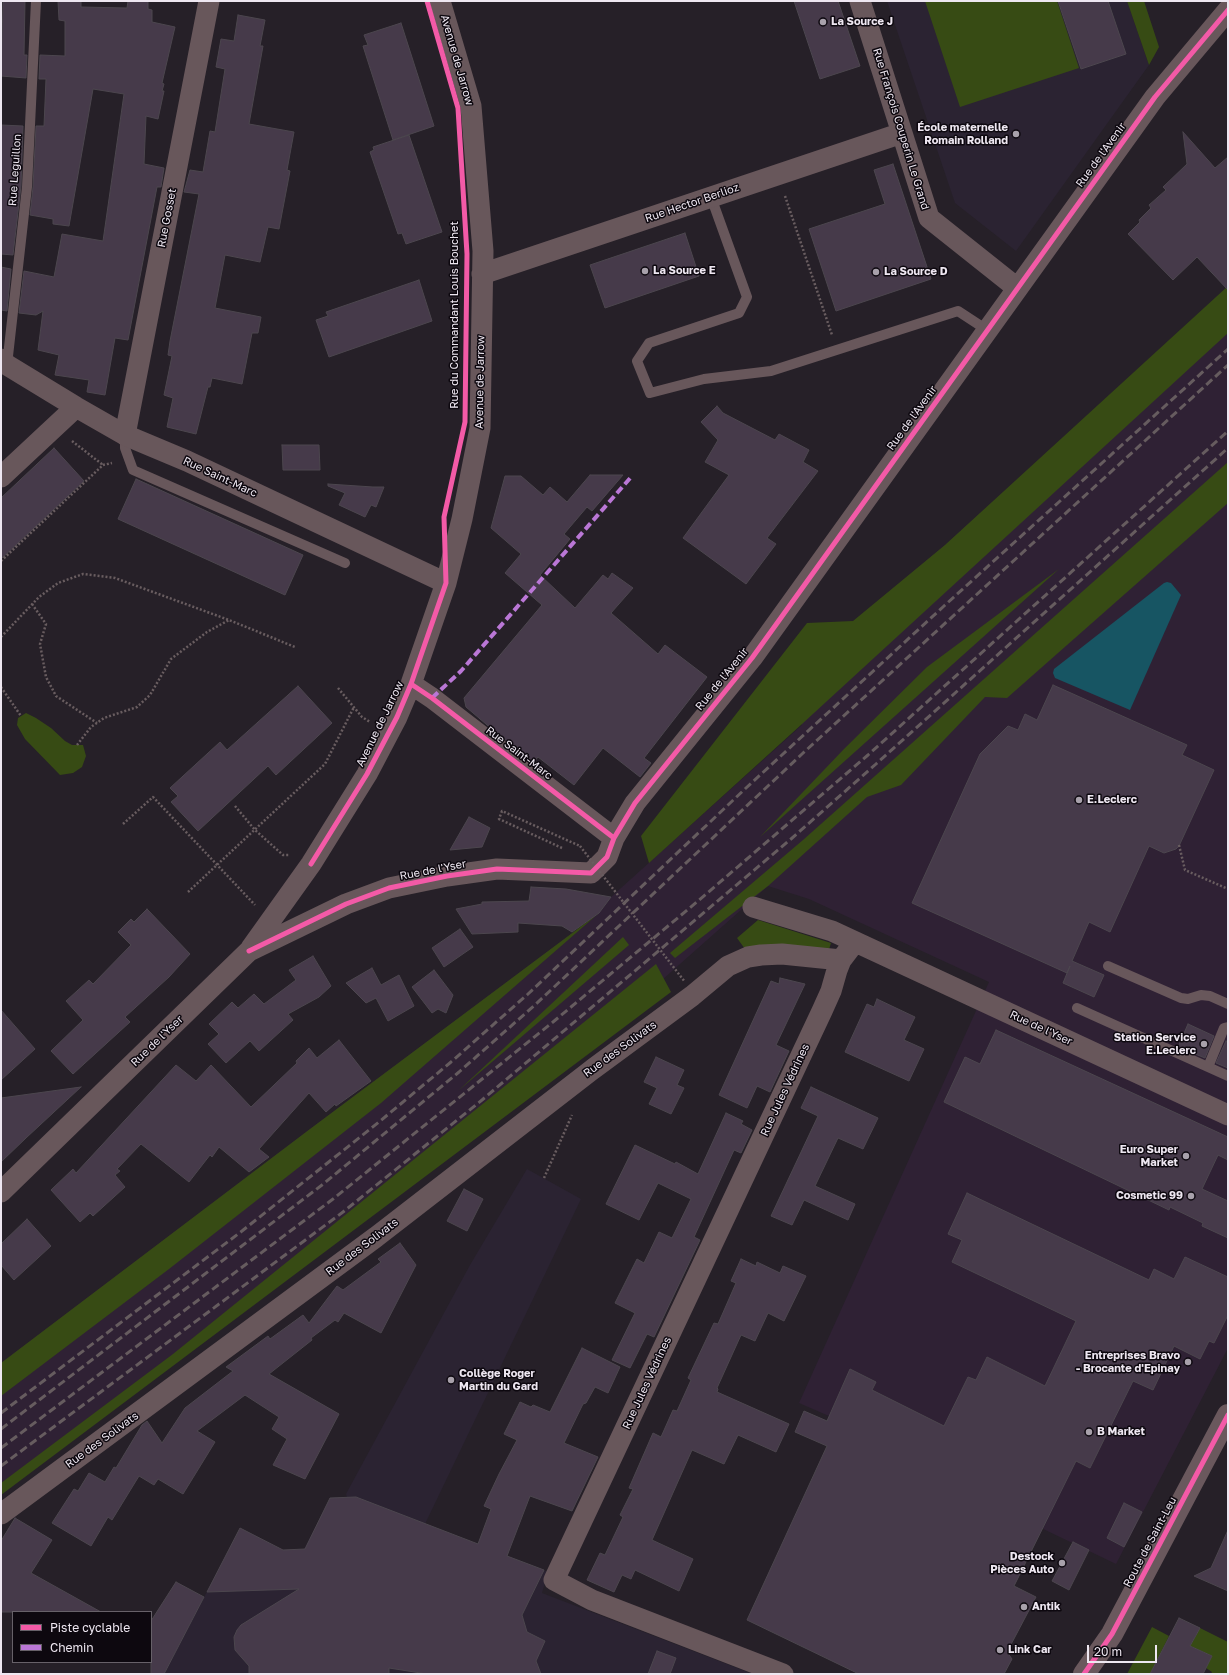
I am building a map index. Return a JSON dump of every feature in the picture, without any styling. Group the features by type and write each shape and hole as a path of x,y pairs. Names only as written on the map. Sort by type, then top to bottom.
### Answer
{"main road":[{"name":"Route de Saint-Leu","path":"1084,1674 1112,1634 1228,1415"},
{"name":"Route de Saint-Leu","path":"1098,1674 1112,1634"}],"street":[{"name":"Rue Gosset","path":"125,435 209,1"},
{"name":"Avenue de Jarrow","path":"249,951 311,864 367,774 388,735 411,684 446,583 462,519 480,428 483,251 470,106 440,1"},
{"name":"Rue François Couperin Le Grand","path":"860,1 929,218 1018,288"},
{"path":"1224,1 1228,4"},
{"name":"Rue de l'Avenir","path":"614,838 635,803 752,658 1155,97 1228,10"},
{"name":"Rue Hector Berlioz","path":"482,274 902,132"},
{"name":"Rue Saint-Marc","path":"4,362 76,407 125,435 194,465 446,583"},
{"path":"1,477 76,407"},
{"name":"Rue Saint-Marc","path":"411,684 432,698 614,838"},
{"name":"Rue de l'Yser","path":"1,1192 249,951 346,904 390,888 447,876 497,869 591,874 607,857 614,838"},
{"name":"Rue de l'Yser","path":"753,907 832,931 1228,1115"},
{"path":"841,960 854,942"},
{"name":"Rue des Solivats","path":"1,1514 376,1237 593,1069 692,996 719,973 738,961 761,955 782,954 841,960"},
{"name":"Rue Jules Védrines","path":"783,1674 592,1600 554,1580 822,1011 831,991 841,960"}],"lane":[{"name":"Rue Leguillon","path":"4,362 27,187 36,1"},
{"path":"711,197 748,297 739,313 649,343 637,361 650,393 704,379 771,371 958,311 987,330"},
{"path":"125,435 124,448 133,470 345,563"},
{"path":"1108,966 1180,998 1188,999 1201,995 1210,996 1228,1004"},
{"path":"1077,1008 1228,1076"},
{"path":"1208,1067 1224,1028 1228,1027"}],"path":[{"path":"777,174 838,350"},
{"path":"43,438 56,448 67,437 103,466"},
{"path":"1,561 103,466 128,459"},
{"path":"1,637 39,597 58,583 83,574 115,578 229,620 295,647"},
{"path":"32,604 46,624 40,644 46,677 56,696 97,723"},
{"path":"77,745 91,727 104,718 137,707 150,695 171,659 207,632 229,620"},
{"path":"1,687 21,716"},
{"path":"338,688 362,717 388,735"},
{"path":"188,892 325,764 354,707"},
{"path":"123,824 153,797 271,921"},
{"path":"235,806 255,830 282,855 295,854 311,864"},
{"path":"563,849 499,819 502,811 580,846 685,982"},
{"path":"1179,845 1185,870 1228,889"},
{"path":"544,1178 573,1112"}],"shaded area":[{"name":"École maternelle Romain Rolland","path":"887,1 1127,1 1149,65 1016,251 955,203"},
{"path":"1228,288 1228,1348 1116,1564 825,1424 829,1416 799,1403 989,982 809,899 768,886 574,1058 1,1492 1,1363 599,913 611,897 802,725 769,692 945,545"},
{"name":"Collège Roger Martin du Gard","path":"527,1169 581,1199 425,1524 548,1572 542,1593 753,1674 164,1674 240,1528 283,1550 304,1549 330,1498 347,1497 346,1494 470,1265"}],"green space":[{"path":"925,1 1057,1 1079,68 960,107"},
{"path":"1127,1 1144,1 1159,47 1149,65"},
{"path":"1228,286 1228,333 649,863 641,836 807,623 853,621 945,545"},
{"path":"1228,462 1228,503 1007,698 985,697 901,785 867,797 768,886 675,958 670,953 803,840"},
{"path":"1059,569 760,837 844,749 927,667"},
{"path":"26,713 51,728 65,741 72,745 83,745 86,756 82,767 73,773 60,775 25,739 17,725 18,718"},
{"path":"599,913 381,1103 169,1269 1,1396 1,1363"},
{"path":"758,920 831,943 826,959 745,949 737,938"},
{"path":"623,937 629,945 458,1091"},
{"path":"656,964 671,992 1,1495 1,1483 173,1354"},
{"path":"1152,1627 1169,1636 1150,1674 1127,1674"},
{"path":"1200,1628 1228,1642 1228,1674 1211,1674 1212,1672 1206,1668 1212,1656 1190,1646"}],"water":[{"path":"1167,582 1171,583 1181,595 1130,710 1055,678 1053,673 1054,669"}],"building":[{"path":"3,1 25,1 24,55 27,55 26,78 1,76"},
{"path":"58,1 81,1 81,7 127,8 128,1 148,1 148,9 152,10 152,22 175,27 162,83 164,84 162,91 164,91 158,119 146,116 144,164 164,168 161,187 157,187 128,340 115,338 105,395 87,392 89,380 55,375 59,355 38,350 43,311 36,315 19,313 24,271 54,277 62,234 103,241 124,94 93,89 69,226 53,224 53,219 30,215 36,126 44,126 46,79 39,79 40,55 65,56 65,21 59,20"},
{"name":"La Source J","path":"794,1 838,1 860,66 820,79"},
{"path":"1058,1 1108,1 1126,54 1081,69"},
{"path":"238,15 265,20 260,46 263,46 249,124 294,132 287,170 290,171 279,229 268,227 260,262 225,255 215,308 261,317 258,333 252,333 242,384 212,378 210,387 208,387 196,434 167,427 173,398 164,395 172,356 168,355 170,341 199,194 184,192 190,170 203,172 210,131 215,132 225,69 216,67 221,39 234,41"},
{"path":"401,23 434,126 393,140 363,46 368,45 364,35"},
{"path":"1,125 23,126 21,186 13,255 1,254"},
{"path":"1183,132 1215,168 1228,157 1228,290 1197,257 1173,280 1128,234 1151,208 1149,205 1166,190 1163,187 1187,164"},
{"path":"409,135 442,232 406,244 402,233 398,234 370,152 374,150 373,147"},
{"path":"893,164 931,279 836,311 809,229 885,204 874,170"},
{"name":"La Source E","path":"685,233 699,276 605,308 590,265"},
{"path":"1,267 11,269 7,311 1,310"},
{"path":"419,280 432,321 329,357 316,320 328,316 326,312"},
{"path":"717,406 723,413 775,440 779,434 809,450 803,462 818,471 767,538 776,544 746,584 683,538 729,475 705,462 718,440 701,422"},
{"path":"282,445 319,445 320,470 283,470"},
{"path":"54,448 84,481 1,559 1,498"},
{"path":"590,475 623,475 592,511 587,507 564,534 570,539 540,575 575,608 603,575 608,579 612,573 633,588 611,613 658,654 665,645 707,677 644,758 651,763 640,777 603,748 574,785 538,757 534,762 493,730 466,707 464,698 542,605 505,573 521,554 491,528 505,476 521,476 543,495 550,487 567,502"},
{"path":"136,479 303,555 285,595 118,519"},
{"path":"328,484 384,487 376,507 371,505 365,517 339,505 345,493 328,486"},
{"name":"E.Leclerc","path":"1053,685 1187,745 1182,755 1214,770 1179,846 1176,849 1164,853 1149,846 1110,932 1089,922 1072,961 1104,975 1094,997 1063,983 1070,966 1067,973 912,903 980,754 1008,726 1018,730 1025,714 1037,720"},
{"path":"298,686 332,723 276,775 268,766 198,831 171,802 178,796 170,788 220,742 227,750"},
{"path":"469,817 490,828 482,847 450,850"},
{"path":"531,887 566,889 611,897 599,913 572,932 562,926 518,923 518,932 472,934 456,909 482,904 482,902 529,901"},
{"path":"147,909 190,954 169,977 125,1017 130,1022 73,1074 51,1051 83,1020 66,1001 89,980 93,984 131,945 118,932 131,919 134,922"},
{"path":"460,929 473,947 444,967 432,948"},
{"path":"313,956 331,986 319,997 288,1014 293,1020 259,1051 250,1041 226,1063 208,1044 219,1034 209,1024 232,1002 238,1008 254,994 264,1004 296,980 289,970"},
{"path":"372,968 381,985 399,975 414,1006 388,1021 376,998 366,1003 346,983"},
{"path":"434,970 453,995 446,1013 438,1009 432,1013 412,987"},
{"path":"780,978 805,984 776,1045 789,1051 770,1092 757,1086 747,1108 719,1095 771,981 779,984"},
{"path":"877,999 915,1017 904,1040 924,1049 909,1081 845,1052 867,1004 874,1007"},
{"path":"1,1010 35,1049 1,1080"},
{"path":"1188,1024 1214,1036 1205,1058 1178,1047"},
{"path":"996,1030 1228,1137 1228,1160 1218,1155 1202,1189 1228,1201 1228,1238 1202,1226 1203,1223 1170,1207 1169,1210 944,1102 965,1057 980,1064"},
{"path":"339,1040 371,1081 336,1106 335,1104 326,1112 309,1093 259,1149 269,1157 249,1172 219,1147 212,1157 210,1155 189,1182 141,1144 117,1169 120,1171 115,1175 125,1187 93,1216 90,1213 80,1222 51,1190 73,1169 76,1173 176,1065 196,1081 211,1065 251,1107 297,1063 296,1061 309,1048 317,1058"},
{"path":"1226,1041 1228,1042 1228,1068 1216,1063"},
{"path":"656,1057 684,1070 677,1085 684,1088 671,1114 649,1104 657,1088 644,1082"},
{"path":"81,1087 26,1138 1,1162 1,1098"},
{"path":"811,1087 878,1118 863,1149 838,1138 815,1186 855,1204 848,1220 804,1200 792,1225 771,1216 818,1116 801,1108"},
{"path":"726,1113 743,1121 741,1124 752,1130 741,1153 734,1150 694,1237 700,1240 654,1337 647,1334 630,1368 612,1360 635,1313 615,1303 637,1259 644,1263 659,1232 672,1238 691,1199 658,1183 639,1220 606,1204 635,1145 675,1164 676,1162 698,1174"},
{"path":"464,1189 483,1199 467,1231 447,1221"},
{"path":"967,1193 1149,1280 1154,1269 1174,1279 1185,1257 1228,1277 1228,1315 1214,1343 1209,1341 1200,1359 1174,1346 1153,1390 1133,1381 1090,1468 1076,1461 1014,1586 1036,1597 1007,1652 1012,1659 1004,1674 859,1674 747,1620 827,1446 795,1432 804,1411 827,1421 850,1369 876,1382 872,1390 944,1426 968,1377 976,1380 987,1357 1045,1386 1076,1321 952,1262 962,1240 948,1234"},
{"path":"27,1219 51,1246 14,1280 1,1265 1,1244"},
{"path":"400,1243 416,1265 381,1333 344,1313 338,1322 335,1320 311,1338 312,1340 269,1374 339,1414 305,1479 273,1465 287,1439 272,1429 279,1417 245,1395 197,1431 215,1442 183,1494 158,1479 154,1485 139,1476 112,1520 108,1517 91,1546 52,1523 74,1489 78,1491 89,1473 105,1482 114,1467 116,1468 142,1425 147,1421 162,1443 185,1408 233,1371 226,1367 268,1336 270,1339 303,1315 309,1323 337,1286 343,1290 381,1262 378,1259"},
{"path":"741,1259 756,1266 757,1262 780,1273 783,1266 806,1276 784,1321 768,1313 755,1341 741,1335 717,1388 717,1392 789,1424 776,1452 738,1435 724,1464 692,1450 652,1540 693,1559 679,1591 635,1570 631,1579 622,1575 614,1592 587,1580 600,1553 605,1555 623,1517 620,1515 633,1489 629,1488 653,1433 661,1437 673,1410 677,1411 691,1380 688,1378 714,1323 718,1324 736,1283 731,1281"},
{"path":"582,1348 620,1367 608,1393 595,1387 586,1403 583,1404 564,1443 598,1457 572,1511 530,1496 507,1556 544,1570 522,1615 527,1632 545,1641 536,1661 541,1674 427,1674 389,1668 389,1674 249,1674 249,1666 235,1650 234,1637 237,1630 241,1625 299,1589 207,1592 240,1528 283,1550 305,1549 330,1498 356,1497 478,1544 491,1509 484,1506 517,1440 504,1434 520,1402 531,1407 533,1405 550,1412"},
{"path":"1124,1503 1142,1512 1124,1547 1107,1538"},
{"path":"15,1518 52,1540 31,1573 99,1611 1,1612 1,1541"},
{"path":"1228,1530 1228,1591 1194,1576 1211,1568"},
{"path":"1073,1542 1089,1550 1069,1590 1052,1581"},
{"path":"176,1582 204,1597 164,1674 151,1674 152,1619"},
{"path":"1179,1618 1200,1628 1190,1646 1212,1656 1203,1674 1150,1674"},
{"path":"657,1651 676,1658 670,1674 648,1674"}],"railway":[{"path":"1,1413 242,1231 379,1122 451,1062 528,994 746,788 944,606 1228,349"},
{"path":"1,1429 322,1185 459,1072 536,1004 802,754 1228,365"},
{"path":"1,1448 333,1199 553,1022 698,901 868,755 1228,431"},
{"path":"1,1466 343,1212 482,1100 791,839 1228,448"}],"marked path":[{"path":"432,698 461,671 632,476"}],"cycle path":[{"name":"Rue du Commandant Louis Bouchet","path":"311,864 367,774 397,717 411,684 446,583 444,517 465,422 467,254 458,108 427,1"},
{"path":"249,951 346,904 389,888 447,876 497,869 591,873 607,857 614,838 635,803 752,658 1155,97 1228,10"},
{"path":"411,684 432,698 614,838"},
{"path":"1084,1674 1112,1634 1228,1415"}],"place":[{"name":"La Source J","path":"823,22"},
{"name":"École maternelle Romain Rolland","path":"1016,134"},
{"name":"La Source E","path":"645,271"},
{"name":"La Source D","path":"876,272"},
{"name":"E.Leclerc","path":"1079,800"},
{"name":"Station Service E.Leclerc","path":"1204,1044"},
{"name":"Euro Super Market","path":"1186,1156"},
{"name":"Cosmetic 99","path":"1191,1196"},
{"name":"Entreprises Bravo - Brocante d'Epinay","path":"1188,1362"},
{"name":"Collège Roger Martin du Gard","path":"451,1380"},
{"name":"B Market","path":"1089,1432"},
{"name":"Destock Pièces Auto","path":"1062,1563"},
{"name":"Antik","path":"1024,1607"},
{"name":"Link Car","path":"1000,1650"}]}
